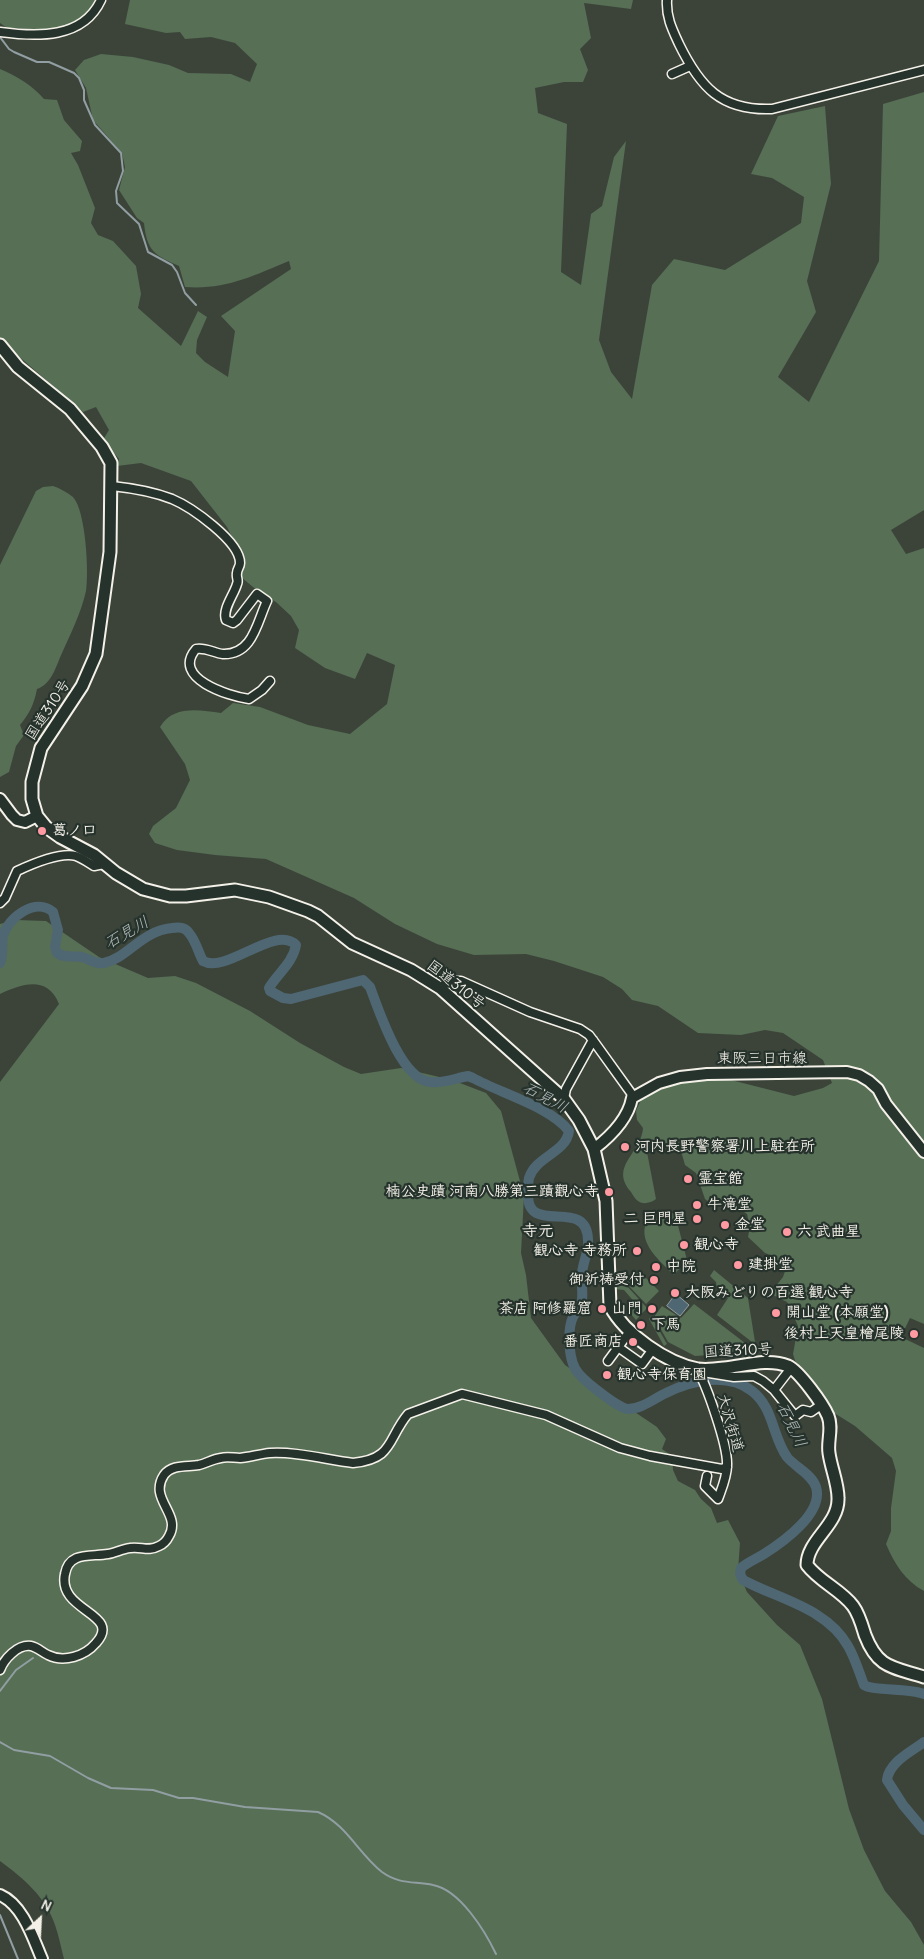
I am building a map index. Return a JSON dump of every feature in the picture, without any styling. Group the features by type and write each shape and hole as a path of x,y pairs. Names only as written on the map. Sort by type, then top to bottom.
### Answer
{"highway":[{"name":"国道310号","path":"0,345 18,367 70,409 102,447 111,463 110,552 96,654 82,686 40,748 35,762 32,782 32,799 38,816 46,827 60,837 94,855 128,882 143,889 170,896 235,890 269,897 318,916 352,943 411,970 440,988 564,1099 579,1120 594,1148 608,1209 610,1306 617,1319 653,1349 701,1377 724,1368 760,1363 778,1363 791,1368 821,1405 830,1422 828,1450 838,1502 826,1531 809,1552 807,1565 812,1572 854,1607 877,1658 884,1664 924,1677"}],"main road":[{"path":"0,799 17,820 25,822 38,816"},
{"name":"東阪三日市線","path":"632,1098 659,1083 680,1077 707,1074 847,1072 859,1074 878,1089 886,1104 924,1152"},
{"path":"594,1148 606,1140 624,1118 632,1098"},
{"path":"0,1896 6,1898 17,1908 42,1959"}],"street":[{"path":"3,32 45,35 70,29 88,18 101,0"},
{"path":"667,0 670,24 690,66 702,83 717,96 736,105 762,110 786,106 924,70"},
{"path":"672,74 690,66"},
{"path":"112,486 172,499 199,516 231,542 239,556 240,565 236,573 238,582 227,609 226,620 233,623 237,620 257,594 267,601 251,641 244,647 228,654 209,652 202,648 196,649 189,662 190,667 208,686 236,698 249,699 262,690 270,681"},
{"path":"0,903 5,898 17,871 26,867 63,856 77,856 94,866 104,864"},
{"path":"440,988 450,981 461,980 530,1012 580,1029 593,1040 631,1093 632,1098"},
{"path":"564,1099 566,1088 593,1040"},
{"path":"608,1362 630,1331"},
{"path":"618,1347 642,1364 653,1349"},
{"path":"774,1390 791,1368"},
{"path":"701,1377 704,1373 734,1377 754,1376 774,1390 795,1416 803,1410 811,1412 821,1405"},
{"name":"大沢街道","path":"701,1377 727,1460 727,1467 718,1499 705,1486 706,1476"},
{"path":"0,1670 7,1658 25,1647 32,1646 48,1656 66,1659 78,1656 96,1643 101,1636 100,1622 95,1616 75,1604 70,1598 64,1583 64,1574 68,1565 79,1556 109,1554 129,1548 147,1550 162,1545 172,1531 172,1524 171,1516 161,1499 160,1489 165,1474 172,1469 199,1465 222,1457 240,1458 270,1453 352,1463 362,1462 375,1458 390,1446 402,1421 408,1414 462,1394 546,1415 620,1448 650,1456 722,1469 727,1467"}],"green space":[{"path":"0,0 98,0 93,10 79,22 53,30 7,28 0,23"},
{"path":"130,0 633,0 631,9 584,3 591,38 580,49 588,70 583,82 564,82 535,88 538,113 567,124 561,272 581,285 591,214 602,206 614,157 626,141 599,340 611,372 632,399 652,285 674,259 725,270 801,223 804,197 772,178 751,174 778,116 825,106 831,184 807,281 816,312 778,377 809,402 879,261 883,104 924,92 924,510 891,530 906,554 924,548 924,1324 910,1318 901,1337 924,1348 924,1591 911,1582 901,1571 886,1544 891,1531 891,1508 896,1471 892,1458 855,1426 831,1411 798,1370 793,1354 798,1326 787,1302 771,1294 783,1277 786,1268 773,1256 765,1253 748,1237 750,1226 747,1214 731,1203 709,1202 705,1199 696,1173 685,1165 679,1144 676,1142 650,1147 647,1152 656,1199 645,1203 637,1200 625,1183 623,1175 628,1160 641,1137 643,1128 637,1120 636,1111 641,1100 654,1091 681,1081 723,1078 794,1096 823,1088 832,1083 823,1060 783,1033 765,1030 741,1035 698,1033 658,1006 632,1000 622,989 603,977 526,954 474,955 437,944 395,924 354,898 266,859 177,850 155,843 149,834 153,826 176,808 190,780 185,764 160,727 172,715 195,710 221,713 233,703 260,707 308,725 350,734 387,704 395,665 367,653 355,679 325,668 295,648 299,630 291,616 276,602 259,592 241,577 243,559 227,527 191,481 141,463 117,466 119,459 103,440 109,430 96,407 83,412 0,340 0,69 24,81 44,99 57,100 64,120 82,141 80,151 71,153 78,165 95,208 91,223 98,235 113,241 136,266 141,294 138,308 181,346 198,311 207,317 197,340 196,353 205,362 228,377 235,331 221,316 291,269 289,261 251,277 226,284 185,287 179,266 158,255 150,246 145,233 144,223 137,218 119,190 125,167 122,153 93,120 86,88 75,70 84,60 101,54 133,57 169,65 188,73 231,74 250,82 257,64 235,43 211,37 185,39 180,32 166,33 125,24"},
{"path":"53,486 73,497 81,515 87,557 86,591 76,623 53,674 42,687 37,689 31,709 20,725 24,735 16,746 9,772 0,777 0,565 36,491 43,487"},
{"path":"16,920 46,921 99,957 148,978 175,976 196,983 250,1011 300,1043 361,1074 401,1068 452,1080 486,1093 501,1111 524,1196 521,1253 526,1275 531,1318 565,1365 657,1427 666,1439 662,1449 672,1456 673,1470 678,1481 695,1490 711,1508 717,1523 728,1520 740,1543 738,1571 747,1592 777,1625 800,1645 822,1699 849,1809 864,1850 885,1891 911,1922 924,1945 924,1959 64,1959 55,1925 46,1906 25,1881 0,1861 0,1082 59,1004 54,995 41,985 25,985 0,994 0,924"},
{"path":"672,1213 675,1214 687,1260 674,1275 652,1252 645,1238 644,1231 646,1223"},
{"path":"714,1270 748,1298 755,1342 752,1342 717,1315 728,1298 717,1289 716,1282 710,1276"},
{"path":"639,1271 659,1291 646,1304 627,1284 629,1277"},
{"path":"614,1286 627,1286 647,1308 636,1320 630,1313 637,1305 624,1290 614,1289"},
{"path":"694,1304 749,1347 725,1354 695,1356 668,1342 654,1317 662,1306 681,1318"},
{"path":"651,1316 667,1344 664,1346 649,1319"}],"water":[{"path":"676,1294 689,1305 680,1316 667,1306"}],"waterway":[{"path":"0,37 9,49 14,52 37,62 49,62 74,73 79,78 84,90 84,100 95,125 121,153 123,171 116,191 117,203 139,224 148,252 172,265 177,272 185,293 196,305"},
{"name":"石見川","path":"0,963 3,936 6,929 24,911 39,907 53,912 58,930 55,947 57,953 66,956 82,957 98,963 113,960 152,934 161,930 175,928 186,930 193,939 203,961 213,963 225,961 276,940 287,940 296,945 292,957 272,983 269,988 270,991 283,998 291,999 363,980 370,987 392,1042 401,1057 419,1078 430,1082 444,1082 468,1076 524,1101 561,1122 569,1131 567,1138 557,1150 538,1164 533,1171 529,1180 528,1193 530,1206 536,1213 546,1216 568,1217 578,1220 585,1227 588,1244 582,1273 582,1300 573,1317 569,1338 575,1369 603,1395 623,1408 628,1409 648,1403 676,1388 710,1380 732,1381 752,1391 765,1406 778,1440 787,1457 814,1482 817,1497 814,1507 800,1526 772,1549 741,1568 740,1574 743,1580 801,1606 828,1622 848,1646 864,1685 924,1694"},
{"path":"0,1691 16,1670 33,1658"},
{"path":"0,1742 14,1750 50,1756 88,1778 111,1788 153,1790 179,1798 193,1798 245,1807 318,1812 337,1824 382,1872 401,1881 443,1888 453,1895 471,1913 496,1954"},
{"name":"石見川","path":"924,1742 896,1763 887,1780 903,1805 924,1830"},
{"path":"0,1915 18,1959"}],"place":[{"name":"葛ノ口","path":"42,831"},
{"name":"河内長野警察署川上駐在所","path":"625,1147"},
{"name":"霊宝館","path":"688,1179"},
{"name":"楠公史蹟 河南八勝第三蹟觀心寺","path":"609,1192"},
{"name":"牛滝堂","path":"697,1205"},
{"name":"二 巨門星","path":"697,1219"},
{"name":"金堂","path":"725,1225"},
{"name":"六 武曲星","path":"787,1232"},
{"name":"観心寺","path":"684,1245"},
{"name":"観心寺 寺務所","path":"637,1251"},
{"name":"建掛堂","path":"738,1265"},
{"name":"中院","path":"656,1267"},
{"name":"御祈祷受付","path":"654,1280"},
{"name":"大阪みどりの百選 観心寺","path":"675,1293"},
{"name":"茶店 阿修羅窟","path":"602,1309"},
{"name":"山門","path":"652,1309"},
{"name":"開山堂 (本願堂)","path":"776,1313"},
{"name":"下馬","path":"641,1325"},
{"name":"後村上天皇檜尾陵","path":"914,1334"},
{"name":"番匠商店","path":"633,1342"},
{"name":"観心寺保育園","path":"607,1375"}],"district":[{"name":"寺元","path":"538,1231"}]}
